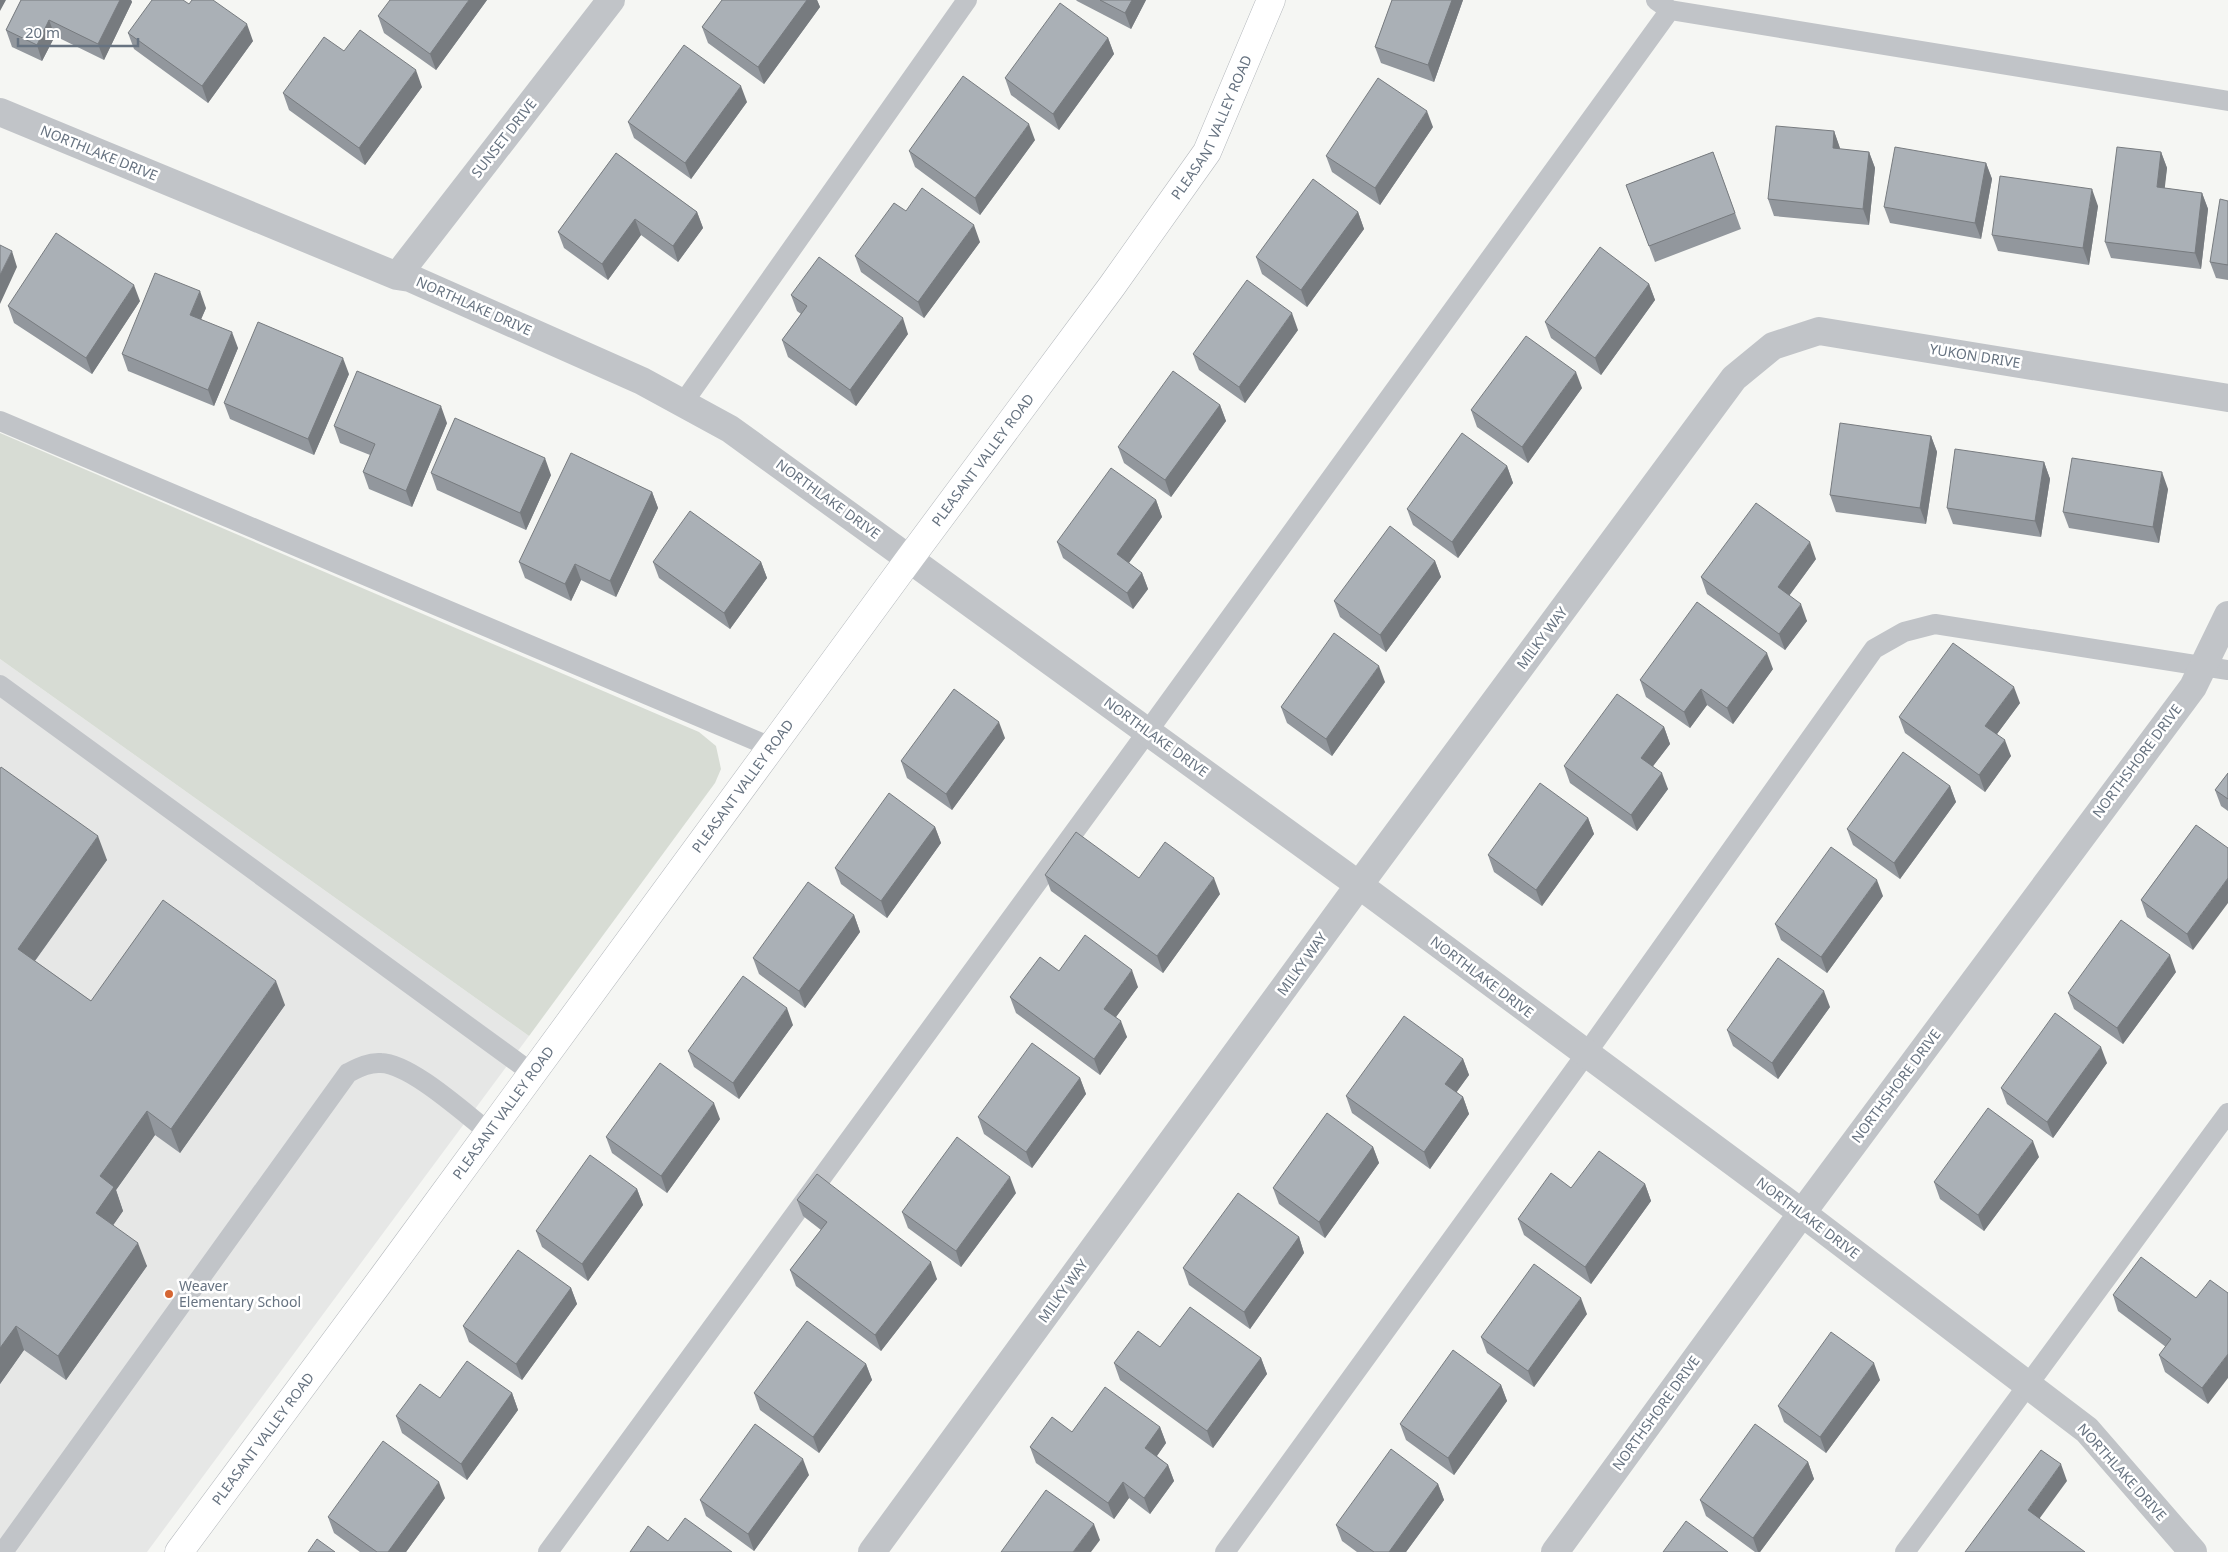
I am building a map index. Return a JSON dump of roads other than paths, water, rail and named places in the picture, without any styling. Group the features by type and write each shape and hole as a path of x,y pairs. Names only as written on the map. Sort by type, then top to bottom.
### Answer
{"street":[{"name":"SUNSET DRIVE","path":"397,276 611,0"},
{"name":"PLEASANT VALLEY ROAD","path":"179,1552 1112,286 1207,152 1271,0"},
{"name":"NORTHLAKE DRIVE","path":"0,112 397,276 410,278 642,381 730,429 1359,885 1802,1214 2088,1430 2193,1552"},
{"name":"YUKON DRIVE","path":"1734,378 1773,346 1818,331 2228,398"},
{"name":"MILKY WAY","path":"872,1552 1359,885 1734,378"},
{"name":"NORTHSHORE DRIVE","path":"1555,1552 1802,1214 2193,687 2216,668 2228,615"}],"lane":[{"path":"683,403 967,0"},
{"path":"548,1552 1148,731 1663,5 2228,101"},
{"path":"0,421 771,747"},
{"path":"1225,1552 1586,1054 1874,650 1904,632 1935,624 2216,668"},
{"path":"0,685 532,1073"},
{"path":"3,1552 348,1073 363,1065 379,1062 396,1065 410,1073 489,1132"},
{"path":"1905,1552 2228,1113"}],"place":[{"name":"Weaver Elementary School","path":"169,1294"}]}
